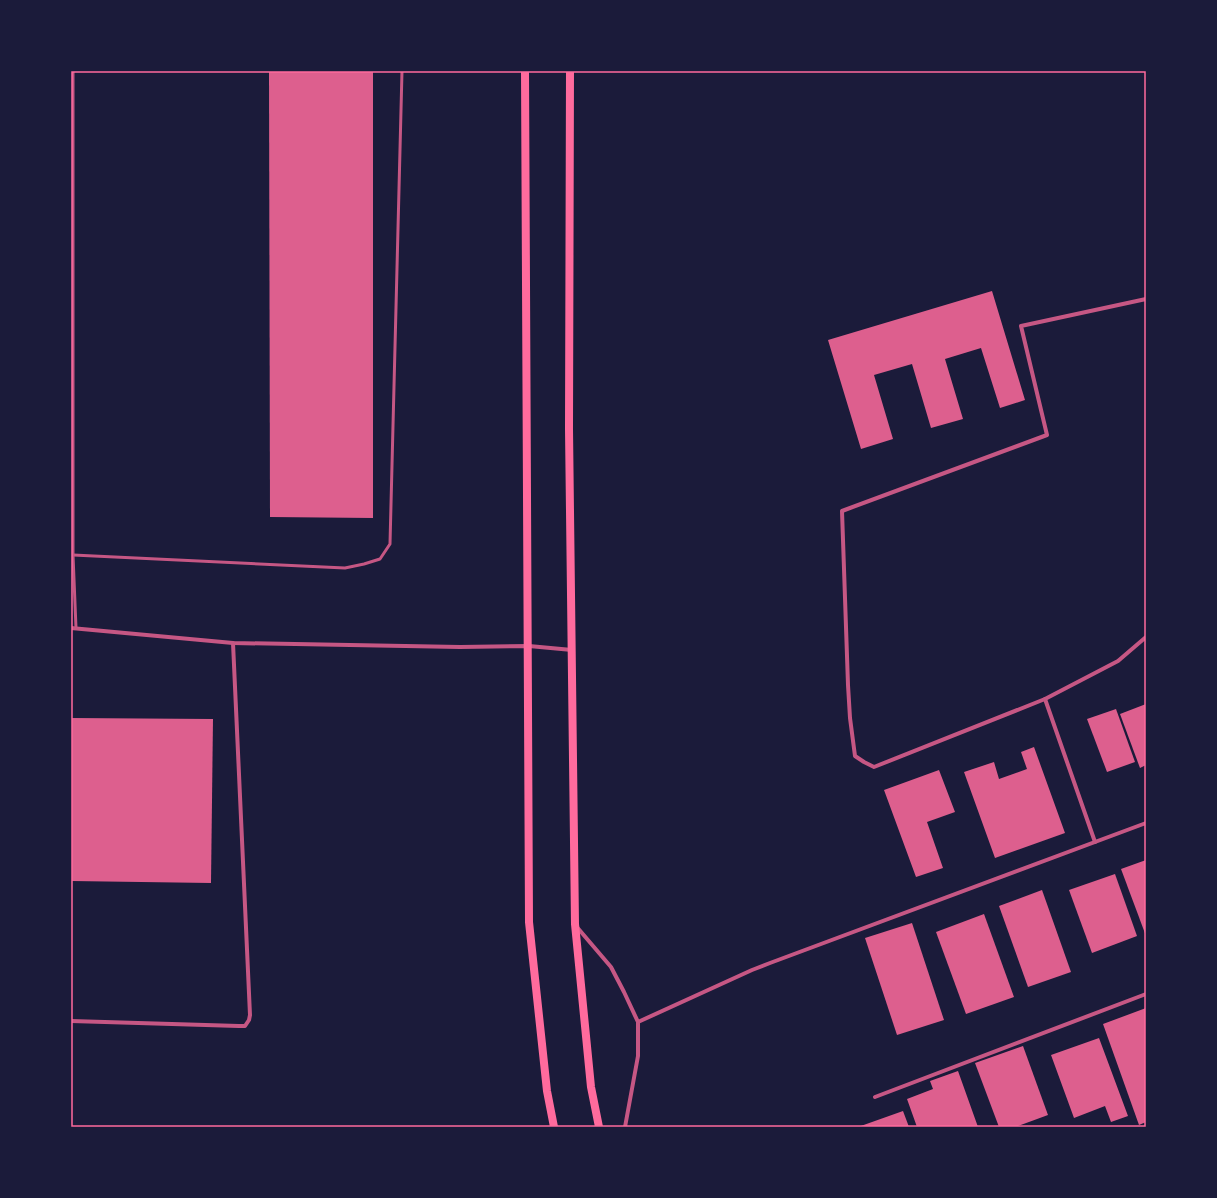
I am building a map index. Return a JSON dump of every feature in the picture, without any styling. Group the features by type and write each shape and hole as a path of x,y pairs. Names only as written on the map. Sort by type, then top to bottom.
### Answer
{"main road":[{"path":"525,71 529,646 529,922 547,1091 554,1127"},
{"path":"570,71 569,429 575,924 591,1087 599,1127"}],"street":[{"path":"1146,299 1021,326 1047,435 842,511 848,684 850,718 855,756 874,767 1045,699 1118,661 1146,637"},
{"path":"73,628 232,643 460,647 529,646 572,650"},
{"path":"71,1021 245,1026 249,1020 250,1015 232,643"},
{"path":"1045,699 1095,842"},
{"path":"638,1022 764,965 1146,823"},
{"path":"575,924 611,967 638,1022 638,1056 625,1127"},
{"path":"876,1097 1146,994"}],"lane":[{"path":"73,628 74,71"},
{"path":"73,555 345,568 364,564 380,558 390,544 402,71"}],"building":[{"path":"269,71 373,71 373,518 270,517"},
{"path":"992,291 1025,400 1000,408 981,348 945,359 963,419 931,428 912,364 874,375 893,439 861,449 828,340"},
{"path":"1146,704 1146,765 1140,768 1120,714"},
{"path":"1116,709 1135,762 1107,772 1087,719"},
{"path":"71,718 213,719 211,883 71,881"},
{"path":"1034,747 1065,833 995,858 964,772 994,762 999,779 1027,769 1021,752"},
{"path":"939,770 955,812 927,822 943,868 916,877 884,790"},
{"path":"1146,860 1146,936 1121,869"},
{"path":"1115,874 1137,936 1092,953 1069,890"},
{"path":"1042,890 1071,972 1028,987 999,906"},
{"path":"984,914 1014,997 966,1014 936,932"},
{"path":"912,923 944,1020 897,1035 865,938"},
{"path":"1146,1008 1146,1122 1139,1125 1103,1024"},
{"path":"1099,1038 1128,1116 1111,1122 1105,1106 1074,1118 1051,1055"},
{"path":"1023,1046 1048,1115 1015,1127 999,1127 975,1063"},
{"path":"958,1071 978,1127 917,1127 907,1099 933,1089 930,1081"},
{"path":"903,1111 909,1127 858,1127"}]}
